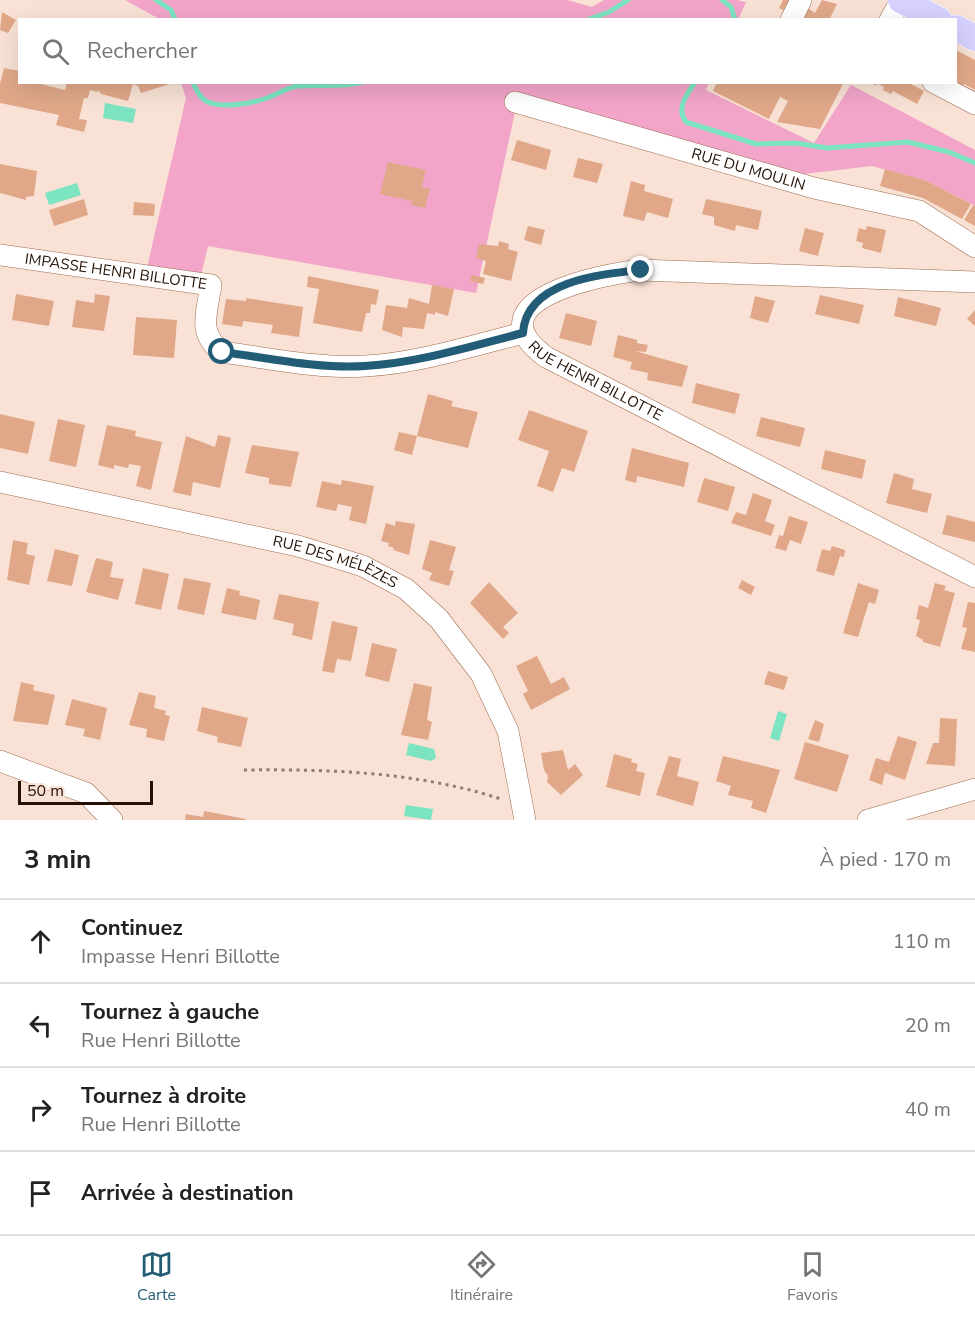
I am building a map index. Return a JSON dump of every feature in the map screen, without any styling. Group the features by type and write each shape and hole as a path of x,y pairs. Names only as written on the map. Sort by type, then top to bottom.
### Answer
{"main road":[{"path":"957,29 975,38"}],"street":[{"path":"792,18 801,0"},
{"path":"894,18 917,6"},
{"path":"937,84 975,104"},
{"name":"RUE DU MOULIN","path":"515,102 814,188 919,211 975,247"},
{"name":"IMPASSE HENRI BILLOTTE","path":"0,255 211,285 205,329 210,342 222,352 320,365 364,366 403,361 523,333"},
{"name":"RUE HENRI BILLOTTE","path":"975,282 630,271 609,273 567,285 543,296 531,306 524,320 523,333 533,347 546,357 975,577"},
{"name":"RUE DES MÉLÈZES","path":"0,482 298,546 363,566 406,589 439,619 481,674 508,732 523,810"},
{"path":"0,761 86,793 112,820"},
{"path":"868,820 975,789"}],"path":[{"path":"244,770 322,769 378,773 479,792 504,800 523,810"}],"shaded area":[{"path":"125,0 568,0 592,7 604,0 737,0 746,2 739,18 157,18"},
{"path":"181,84 709,84 706,90 814,143 851,85 975,150 975,206 927,181 872,166 753,180 515,112 476,293 208,246 199,284 145,276 186,98"},
{"path":"105,103 136,109 133,123 103,118"},
{"path":"77,183 81,195 49,205 45,193"},
{"path":"778,711 787,714 779,741 770,738"},
{"path":"409,743 434,749 436,758 431,761 406,755"},
{"path":"406,805 433,809 431,820 404,816"}],"building":[{"path":"783,0 793,0 787,12 779,8"},
{"path":"822,0 837,4 830,18 795,18 802,4 815,13"},
{"path":"2,12 16,20 8,33 0,30"},
{"path":"957,51 975,60 975,90 964,84 962,88 957,81"},
{"path":"4,68 18,71 18,84 41,84 65,90 66,84 133,84 128,101 101,94 98,90 97,92 90,90 88,98 84,98 79,119 87,120 84,132 56,125 59,115 0,103 0,84"},
{"path":"133,84 170,84 141,93 138,86"},
{"path":"716,84 843,84 820,129 777,122 788,101 780,97 769,119 713,91"},
{"path":"879,84 911,84 924,91 917,104 893,91 891,94 883,90 884,87"},
{"path":"517,140 551,150 546,170 511,160"},
{"path":"578,158 603,164 597,183 573,177"},
{"path":"388,162 426,170 422,187 430,189 425,208 411,205 412,201 380,194"},
{"path":"0,164 37,171 34,196 26,197 26,200 0,193"},
{"path":"885,169 927,181 971,204 962,219 923,198 880,186"},
{"path":"631,181 645,185 644,191 673,199 668,218 647,212 644,221 623,216"},
{"path":"84,199 88,215 54,226 49,210"},
{"path":"706,199 762,211 758,230 736,225 735,231 714,225 714,217 702,214"},
{"path":"134,202 155,204 154,216 133,215"},
{"path":"973,205 975,206 975,226 964,220"},
{"path":"528,226 545,230 541,245 524,240"},
{"path":"867,226 886,230 881,253 862,248 863,243 856,241 859,228 866,230"},
{"path":"805,228 824,233 818,256 799,251"},
{"path":"499,241 509,244 508,249 518,252 511,281 483,274 486,261 476,258 479,244 498,246"},
{"path":"472,275 485,278 483,284 470,281"},
{"path":"308,276 379,290 376,305 371,304 370,313 366,313 362,332 313,323 319,289 307,287"},
{"path":"432,285 454,289 448,316 435,312 435,315 427,313 424,329 403,327 402,337 382,330 386,305 407,308 409,298 429,304"},
{"path":"16,294 54,301 49,326 12,320"},
{"path":"95,294 110,296 104,331 72,327 76,300 94,303"},
{"path":"820,295 864,305 859,324 815,314"},
{"path":"755,296 775,301 768,323 750,318"},
{"path":"898,297 941,308 936,326 894,316"},
{"path":"246,298 303,307 299,337 271,333 273,325 243,321 242,327 222,324 226,299 246,301"},
{"path":"975,310 975,326 967,319"},
{"path":"566,313 597,321 591,346 559,338"},
{"path":"136,317 177,320 174,358 133,355"},
{"path":"618,335 648,345 646,352 635,351 688,366 682,387 647,380 648,373 630,369 632,362 613,357"},
{"path":"696,383 740,394 735,414 692,403"},
{"path":"428,394 453,401 451,406 478,412 468,448 417,436"},
{"path":"529,410 588,431 574,472 562,468 553,492 537,486 549,451 518,440"},
{"path":"0,414 35,422 28,454 0,448"},
{"path":"761,417 805,428 800,447 756,436"},
{"path":"58,419 85,425 76,467 49,461"},
{"path":"107,425 136,431 135,436 162,442 151,490 136,486 141,466 129,464 128,468 114,465 114,469 98,465"},
{"path":"399,432 417,436 412,455 394,450"},
{"path":"218,435 231,438 220,488 193,482 191,496 173,492 186,436 215,447"},
{"path":"252,445 299,452 291,487 269,484 269,478 245,473"},
{"path":"632,448 689,463 684,487 637,476 636,483 625,480"},
{"path":"825,450 866,460 862,479 821,469"},
{"path":"894,473 914,479 912,489 932,494 927,513 886,503"},
{"path":"704,478 735,487 728,511 697,502"},
{"path":"342,480 374,486 366,524 349,520 352,507 338,504 336,511 316,507 322,481 341,485"},
{"path":"753,493 772,500 765,521 775,525 771,536 731,523 736,512 746,515"},
{"path":"947,515 975,522 975,542 942,534"},
{"path":"789,516 808,522 801,544 790,540 786,551 775,548 779,535 783,536"},
{"path":"396,521 415,524 409,555 393,550 394,548 388,546 389,543 381,541 386,523 395,526"},
{"path":"13,540 28,543 26,554 35,556 29,585 7,580"},
{"path":"430,540 456,547 449,570 454,571 449,586 429,580 432,573 422,569"},
{"path":"832,546 845,550 844,557 840,556 834,576 816,571 822,549 830,551"},
{"path":"55,549 79,555 72,586 47,581"},
{"path":"96,558 113,562 110,577 124,579 118,600 86,592"},
{"path":"143,568 169,574 161,610 135,604"},
{"path":"184,578 211,583 204,615 177,609"},
{"path":"742,580 755,587 751,595 738,588"},
{"path":"489,582 518,613 503,627 509,633 503,639 470,603"},
{"path":"858,583 879,590 875,604 869,602 858,637 843,633"},
{"path":"935,583 946,586 944,590 955,593 940,647 923,642 916,636 920,620 916,619 919,605 928,608"},
{"path":"227,588 240,591 239,595 260,600 256,620 221,613"},
{"path":"279,594 319,602 312,640 292,635 294,624 273,619"},
{"path":"968,602 975,603 975,652 961,649 967,628 962,627"},
{"path":"332,621 358,627 351,661 337,659 334,673 322,671"},
{"path":"372,643 397,649 389,682 365,676"},
{"path":"537,656 551,684 564,677 570,689 531,710 523,694 528,691 516,666"},
{"path":"768,671 788,677 784,690 764,684"},
{"path":"21,682 34,685 33,690 55,695 48,725 13,721"},
{"path":"414,683 432,687 427,720 432,722 428,740 401,735"},
{"path":"139,692 156,696 154,708 166,711 165,715 170,716 164,741 146,737 147,729 129,725"},
{"path":"72,699 107,708 100,740 83,736 85,729 65,725"},
{"path":"202,707 248,718 241,747 217,742 218,737 197,731"},
{"path":"940,718 957,719 955,766 926,764 933,743 939,743"},
{"path":"815,720 824,724 819,742 808,739"},
{"path":"898,736 917,742 905,780 885,773 882,785 869,780 876,758 889,762"},
{"path":"805,742 849,755 837,792 794,779"},
{"path":"563,750 568,770 575,764 583,775 561,795 547,782 548,776 544,770 541,753"},
{"path":"614,754 632,759 631,762 638,764 636,771 645,773 640,796 606,787"},
{"path":"669,756 681,759 677,776 699,782 693,806 656,795"},
{"path":"723,756 780,770 766,813 751,808 753,801 728,795 731,786 716,781"},
{"path":"204,811 246,819 185,820 186,814 203,817"}],"waterway":[{"path":"156,0 171,10 174,18"},
{"path":"592,18 609,12 628,0"},
{"path":"722,0 731,7 734,18"},
{"path":"194,84 202,98 211,103 224,105 261,100 297,86 355,84"},
{"path":"694,84 682,107 686,122 756,144 796,143 827,148 908,142 949,152 975,163"}],"route":[{"path":"222,352 320,365 364,366 403,361 523,333 524,320 531,306 543,296 567,285 609,273 641,270"}]}
